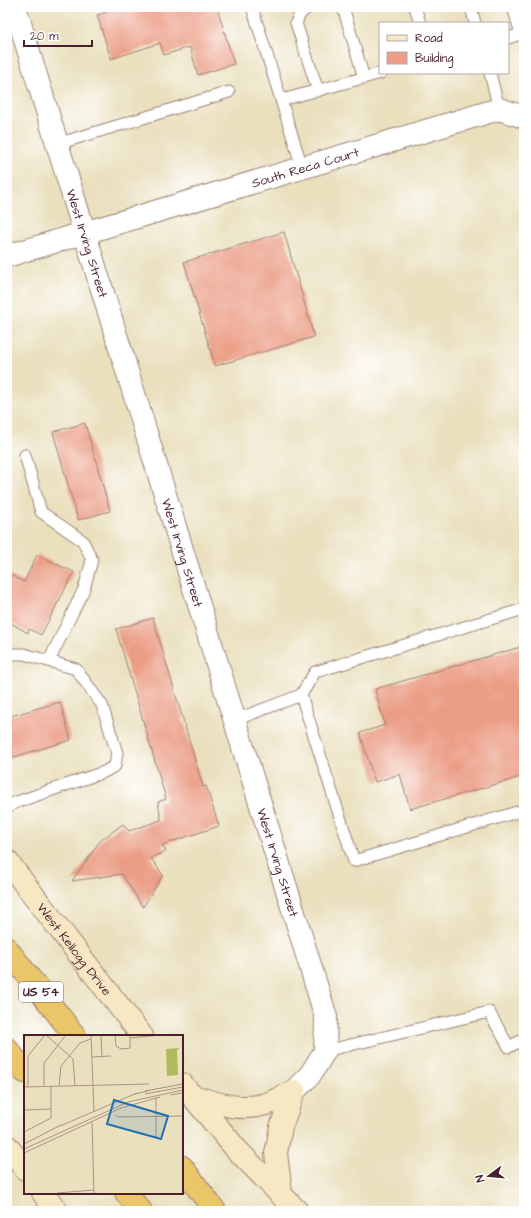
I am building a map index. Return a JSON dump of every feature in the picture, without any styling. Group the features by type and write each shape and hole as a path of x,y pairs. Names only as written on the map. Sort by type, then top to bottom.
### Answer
{"highway":[{"name":"US 54","path":"7,949 74,1035"},
{"path":"7,1049 24,1071"},
{"path":"183,1168 215,1211"},
{"path":"127,1194 141,1211"}],"main road":[{"name":"West Kellogg Drive","path":"7,862 141,1035"},
{"path":"187,1090 226,1106 243,1107 265,1104 294,1091"},
{"path":"187,1090 237,1150 281,1193 297,1211"},
{"path":"281,1193 276,1153 281,1127 294,1091"},
{"path":"7,1146 24,1168"},
{"path":"44,1194 57,1211"}],"street":[{"name":"West Irving Street","path":"15,7 326,1017 325,1051"},
{"path":"499,109 524,117"},
{"name":"South Reca Court","path":"7,256 499,109"},
{"path":"294,1091 310,1075 325,1051"}],"lane":[{"path":"252,7 302,168"},
{"path":"308,7 300,14 296,23 318,91"},
{"path":"343,7 364,78"},
{"path":"415,7 420,22"},
{"path":"471,7 476,22"},
{"path":"509,38 523,34 513,7"},
{"path":"282,100 379,74"},
{"path":"490,74 499,109"},
{"path":"57,144 229,92"},
{"path":"25,455 41,512 83,541 92,560 84,589 49,661"},
{"path":"235,720 301,695 315,672 524,609"},
{"path":"7,654 24,654 76,669 102,705 117,753 115,766 104,772 14,802 7,808"},
{"path":"301,695 354,861 524,810"},
{"path":"325,1051 489,1012 510,1047 524,1039"}],"building":[{"path":"123,7 217,7 234,64 198,75 190,47 164,55 160,43 111,59 97,15"},
{"path":"284,232 314,337 215,366 184,262"},
{"path":"85,423 110,511 78,520 53,432"},
{"path":"37,555 74,572 41,635 29,629 28,633 7,621 7,573 24,582"},
{"path":"153,618 203,787 206,786 219,826 162,845 166,851 151,858 163,875 143,907 122,874 72,881 100,841 123,824 129,831 161,820 158,802 166,799 116,629"},
{"path":"524,646 524,776 410,809 400,774 375,782 360,733 385,725 375,689"},
{"path":"60,702 71,740 7,759 7,717"}]}
